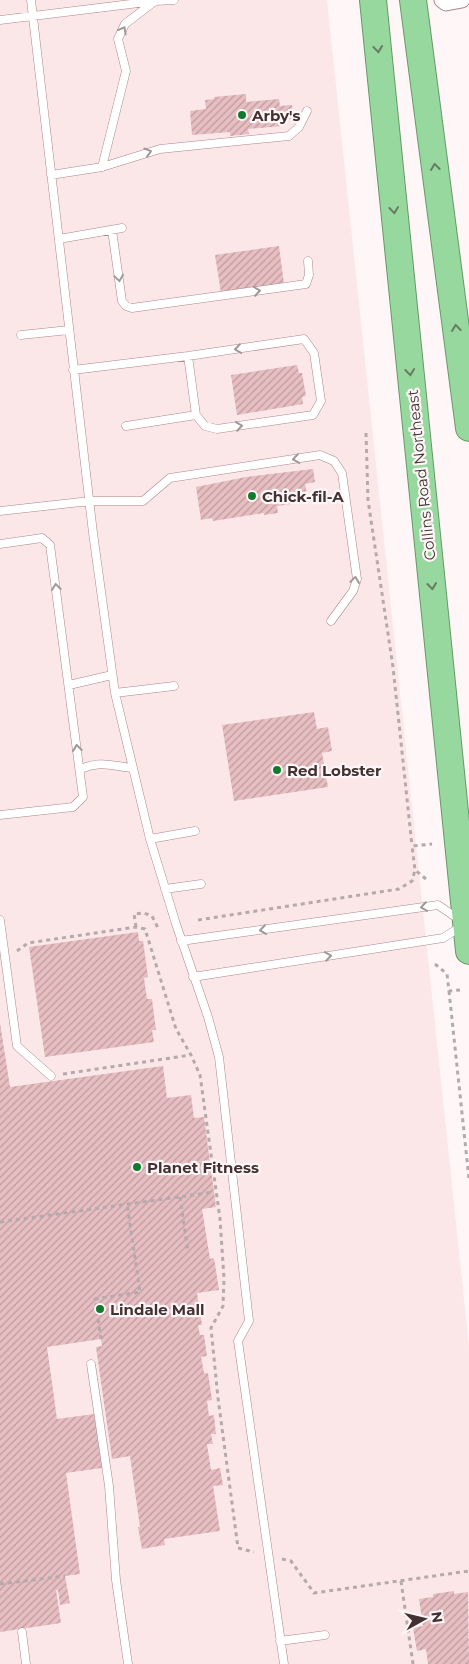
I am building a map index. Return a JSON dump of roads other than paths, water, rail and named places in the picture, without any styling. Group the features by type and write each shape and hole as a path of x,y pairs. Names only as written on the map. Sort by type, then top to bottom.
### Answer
{"highway":[{"name":"Collins Road Northeast","path":"373,0 468,924 469,950"},
{"path":"413,0 469,428"}],"street":[{"path":"442,0 446,3 462,0"}],"lane":[{"path":"31,0 68,330 115,694 150,838 181,941 208,1017 219,1057 249,1321 238,1341 284,1664"},
{"path":"0,20 174,0"},
{"path":"102,167 126,71 118,39 126,24 154,1"},
{"path":"51,175 102,167 160,148 289,136 299,127 307,112"},
{"path":"59,239 122,228"},
{"path":"112,230 122,300 126,306 132,308 306,284 309,274 308,261"},
{"path":"21,335 68,330"},
{"path":"74,370 304,339 314,353 322,401 313,415 217,429 206,426 196,415 188,356"},
{"path":"126,426 196,415"},
{"path":"0,511 90,501 143,501 170,478 320,455 334,461 342,473 357,579 353,591 331,621"},
{"path":"0,544 42,538 50,545 83,796 73,807 0,815"},
{"path":"69,685 112,675"},
{"path":"115,694 174,686"},
{"path":"80,769 94,764 106,763 118,767 133,768"},
{"path":"150,838 195,831"},
{"path":"165,889 201,884"},
{"path":"181,941 438,905 468,924 443,938 193,977"},
{"path":"0,920 17,1046 50,1076"},
{"path":"91,1364 109,1486 116,1580 128,1664"},
{"path":"22,1632 26,1664"},
{"path":"280,1641 325,1634"}],"place":[{"name":"Arby's","path":"242,115"},
{"name":"Chick-fil-A","path":"252,496"},
{"name":"Red Lobster","path":"277,770"},
{"name":"Planet Fitness","path":"137,1167"},
{"name":"Lindale Mall","path":"100,1309"}]}
